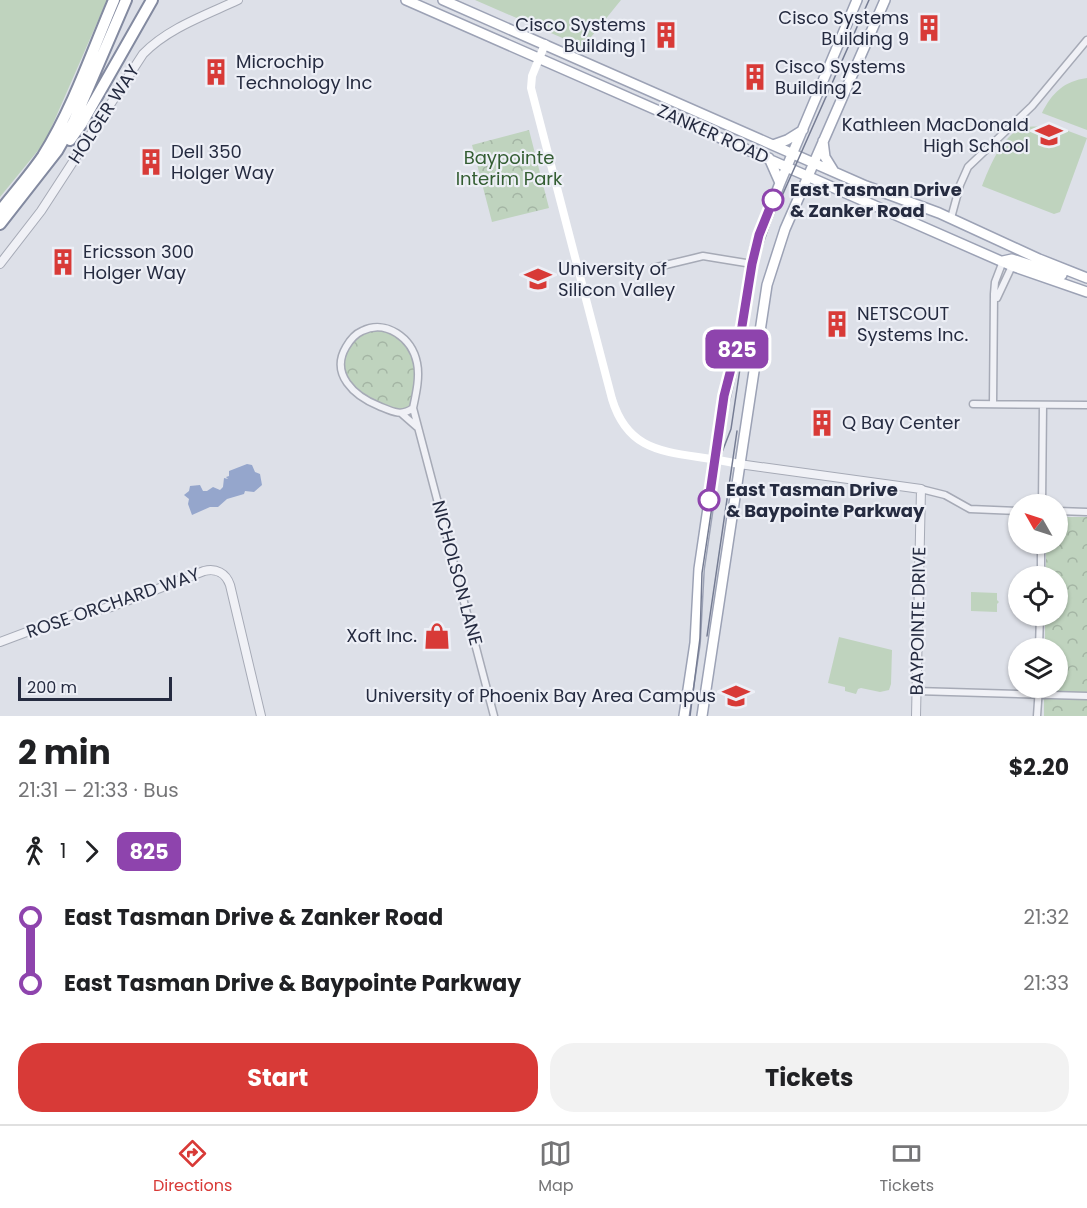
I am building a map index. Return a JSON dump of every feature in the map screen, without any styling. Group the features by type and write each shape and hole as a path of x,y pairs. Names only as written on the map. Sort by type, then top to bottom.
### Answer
{"highway":[{"path":"0,204 30,166 61,114 109,0"},
{"path":"0,211 42,156 52,138 76,90 114,0"},
{"path":"53,158 74,121 126,0"},
{"path":"0,224 82,123 152,0"}],"main road":[{"name":"ZANKER ROAD","path":"406,0 1007,263 1087,292"},
{"name":"ZANKER ROAD","path":"442,0 773,145 887,194 951,218 1039,259 1085,277"},
{"path":"684,716 695,643 699,569 724,396 742,326 759,235 857,0"},
{"path":"702,716 767,285 782,237 799,195 885,0"},
{"path":"545,44 532,76 531,88 615,409 625,428 652,448 740,464"},
{"path":"773,145 803,130"},
{"path":"823,140 825,157 833,170"},
{"path":"769,158 780,183"},
{"path":"799,195 812,186 825,183"},
{"path":"1007,263 1012,259 1061,274 1085,277"}],"street":[{"name":"HOLGER WAY","path":"0,264 39,213 143,54 155,42 168,34 238,0"},
{"path":"951,218 960,185 968,167 1032,106 1087,40"},
{"path":"653,268 703,256 752,264"},
{"path":"993,404 995,282 1007,263"},
{"name":"NICHOLSON LANE","path":"420,430 400,413 357,395 345,381 340,360 349,341 363,330 378,326 390,328 410,345 417,361 418,376 413,408 420,430 494,716"},
{"path":"973,404 1087,405"},
{"path":"1042,494 1043,405"},
{"path":"400,413 406,413 413,408"},
{"path":"740,464 921,489 945,495 970,509 1008,511"},
{"name":"BAYPOINTE DRIVE","path":"916,716 921,489"},
{"path":"1068,511 1087,512"},
{"name":"ROSE ORCHARD WAY","path":"0,642 62,618 102,610 215,570 225,576 230,585 261,716"},
{"path":"916,691 1008,691"},
{"path":"1068,694 1087,696"},
{"path":"1036,716 1038,698"}],"green space":[{"path":"0,0 107,0 45,142 0,197"},
{"path":"475,0 621,0 583,47"},
{"path":"1087,78 1087,130 1042,113 1050,100 1065,85"},
{"path":"1055,126 1087,138 1060,212 1054,214 982,186 998,151 1018,130 1026,127"},
{"name":"Baypointe Interim Park","path":"529,130 549,208 492,222 472,145"},
{"path":"378,328 394,335 411,354 415,370 412,407 396,409 376,403 358,392 347,380 344,362 349,347 362,335"},
{"path":"1068,517 1087,517 1087,716 1044,716 1044,698 1068,698 1068,638 1045,638 1045,626 1068,626 1068,566 1046,566 1046,554 1068,554"},
{"path":"971,592 997,593 999,602 997,612 971,611"},
{"path":"839,637 892,650 889,690 880,692 861,688 856,694 845,691 845,687 828,683"}],"water":[{"path":"247,464 252,465 255,472 260,474 262,485 254,492 245,491 244,494 227,499 218,507 210,507 192,515 188,504 189,499 184,495 189,491 190,486 200,485 203,491 213,487 220,490 223,487 224,478 228,479 226,477 229,476 229,471"}],"tram line":[{"path":"690,716 700,638 702,573 719,460 731,429 755,268 770,223 869,0"},
{"path":"707,636 737,431"}],"bus line":[{"name":"825","path":"709,500 724,396 742,326 752,264 759,235 773,200"}],"place":[{"name":"Cisco Systems Building 9","path":"929,28"},
{"name":"Cisco Systems Building 1","path":"666,35"},
{"name":"Microchip Technology Inc","path":"216,72"},
{"name":"Cisco Systems Building 2","path":"755,77"},
{"name":"Kathleen MacDonald High School","path":"1049,135"},
{"name":"Dell 350 Holger Way","path":"151,162"},
{"name":"East Tasman Drive & Zanker Road","path":"773,200"},
{"name":"Ericsson 300 Holger Way","path":"63,262"},
{"name":"University of Silicon Valley","path":"538,279"},
{"name":"NETSCOUT Systems Inc.","path":"837,324"},
{"name":"Q Bay Center","path":"822,423"},
{"name":"East Tasman Drive & Baypointe Parkway","path":"709,500"},
{"name":"Xoft Inc.","path":"437,636"},
{"name":"University of Phoenix Bay Area Campus","path":"736,696"}]}
